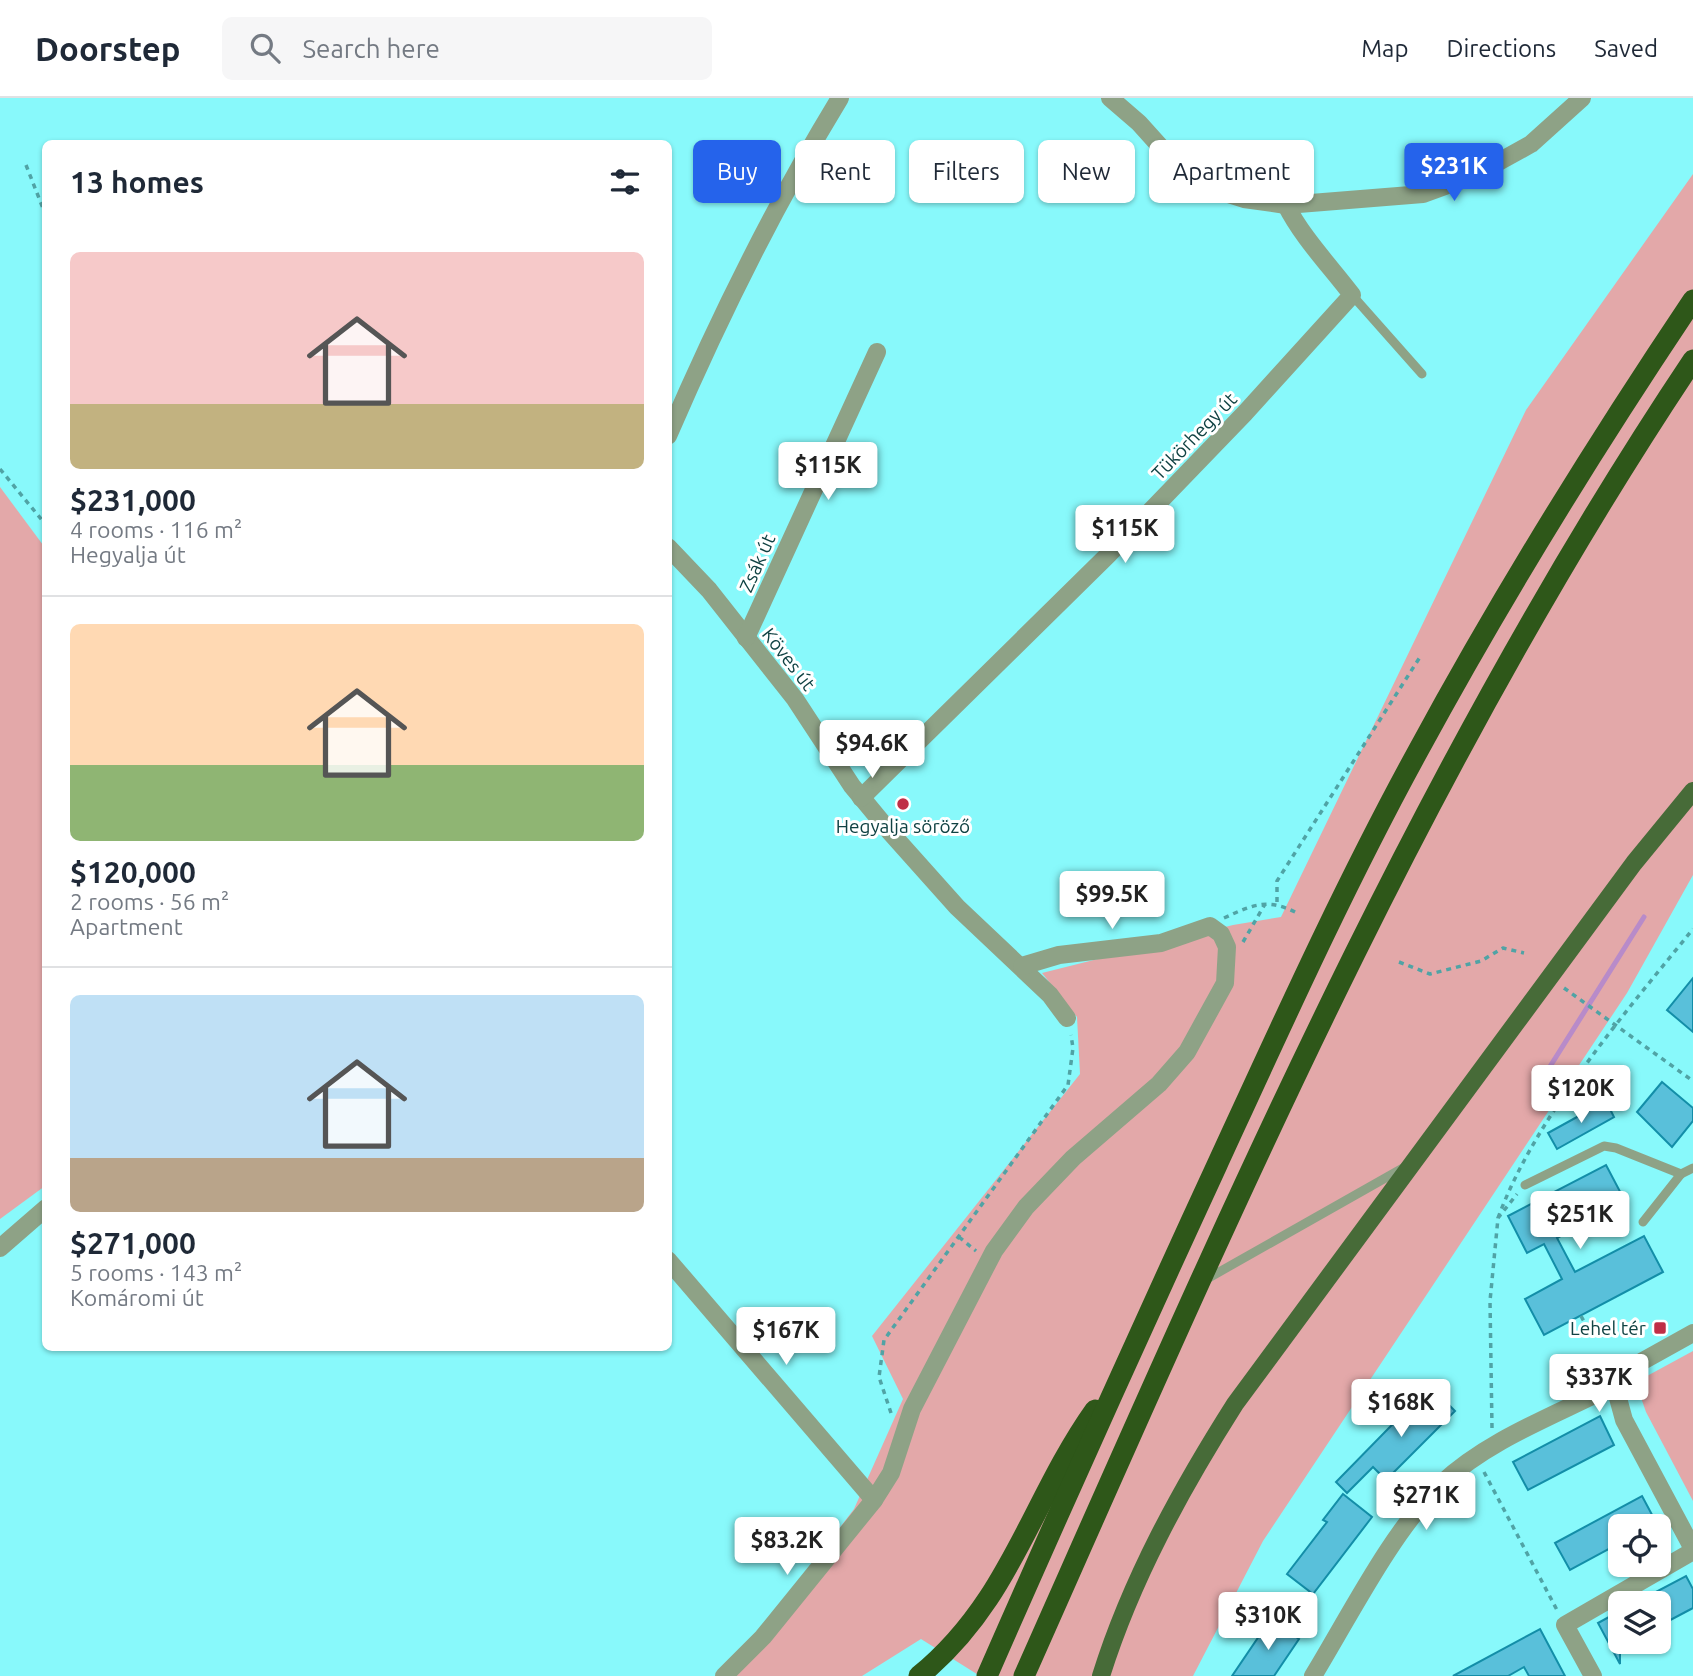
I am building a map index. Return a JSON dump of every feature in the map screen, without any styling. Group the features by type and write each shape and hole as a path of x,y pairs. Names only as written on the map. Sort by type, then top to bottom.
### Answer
{"highway":[{"path":"987,1676 1121,1374 1314,954 1418,751 1530,554 1620,409 1693,300"},
{"path":"1024,1676 1200,1282 1342,974 1474,720 1556,578 1693,360"},
{"path":"919,1676 935,1663 984,1607 1017,1555 1076,1437 1121,1374"}],"main road":[{"path":"1101,1676 1151,1554 1200,1458 1283,1336 1634,863 1693,791"}],"street":[{"path":"672,427 693,377 782,198 840,98"},
{"path":"1110,98 1139,123 1193,183 1244,199 1286,205 1423,194 1475,175 1531,144 1582,98"},
{"path":"1286,205 1297,226 1352,295"},
{"name":"Tükörhegy út","path":"861,798 1109,554 1245,413 1352,295"},
{"name":"Zsák út","path":"746,638 877,352"},
{"name":"Köves út","path":"672,551 709,590 795,699 861,798 957,907 1051,995 1067,1018"},
{"path":"724,1676 763,1637 874,1500 891,1473 912,1409 994,1251 1026,1207 1073,1158 1159,1084 1187,1052 1226,983 1228,954 1221,934 1210,926 1161,943 1059,955 1022,966"},
{"path":"0,1248 42,1211"},
{"path":"672,1265 874,1500"},
{"path":"1593,1676 1565,1625 1693,1550 1624,1420 1618,1398 1618,1383 1623,1372 1693,1333"},
{"path":"1313,1676 1406,1527 1440,1485 1492,1447 1618,1383"}],"lane":[{"path":"1352,295 1422,374"},
{"path":"1525,1185 1604,1146 1614,1147 1681,1174"},
{"path":"1200,1282 1411,1163"},
{"path":"1643,1222 1681,1174 1693,1168"}],"path":[{"path":"26,165 42,206"},
{"path":"0,469 42,520"},
{"path":"1277,902 1277,881 1420,657"},
{"path":"1210,926 1251,906 1277,902 1297,913"},
{"path":"1228,954 1240,946 1265,904"},
{"path":"1492,1447 1490,1301 1498,1218 1523,1160 1615,1025 1693,929"},
{"path":"1399,962 1430,974 1481,961 1503,948 1524,953"},
{"path":"1561,986 1693,1081"},
{"path":"901,1442 879,1377 884,1340 1068,1085 1073,1048 1067,1018"},
{"path":"1498,1218 1525,1185"},
{"path":"959,1237 978,1252"},
{"path":"1581,1316 1587,1327"},
{"path":"1471,1460 1482,1468 1565,1625"}],"shaded area":[{"path":"1693,174 1693,875 1627,993 1263,1541 1193,1676 980,1676 921,1639 862,1676 727,1676 854,1509 903,1399 872,1336 1080,1074 1077,1017 1042,973 1233,925 1281,917 1526,410"},
{"path":"0,487 42,544 42,1188 0,1219"},
{"path":"1693,1351 1693,1501 1646,1412 1639,1392 1647,1376"}],"building":[{"path":"1693,978 1693,1032 1667,1010"},
{"path":"1662,1082 1693,1108 1693,1121 1672,1147 1637,1112"},
{"path":"1606,1101 1614,1117 1557,1149 1548,1133"},
{"path":"1606,1165 1625,1201 1557,1238 1575,1272 1644,1236 1663,1272 1544,1335 1525,1299 1562,1279 1544,1244 1527,1253 1508,1216"},
{"path":"1430,1386 1455,1411 1386,1480 1373,1467 1347,1493 1336,1482"},
{"path":"1600,1416 1614,1445 1528,1490 1513,1462"},
{"path":"1343,1494 1372,1517 1313,1594 1287,1574 1327,1522 1323,1520"},
{"path":"1642,1496 1652,1514 1609,1514"},
{"path":"1608,1514 1608,1549 1570,1570 1555,1543"},
{"path":"1686,1576 1693,1589 1693,1608 1671,1620 1671,1591 1658,1591"},
{"path":"1608,1618 1608,1642 1598,1623"},
{"path":"1270,1620 1299,1639 1274,1676 1232,1676"},
{"path":"1540,1629 1565,1676 1529,1676 1524,1667 1508,1676 1453,1676"}],"waterway":[{"path":"1539,1084 1644,917"}],"place":[{"name":"Hegyalja söröző","path":"903,804"},
{"name":"Lehel tér","path":"1660,1328"}]}
